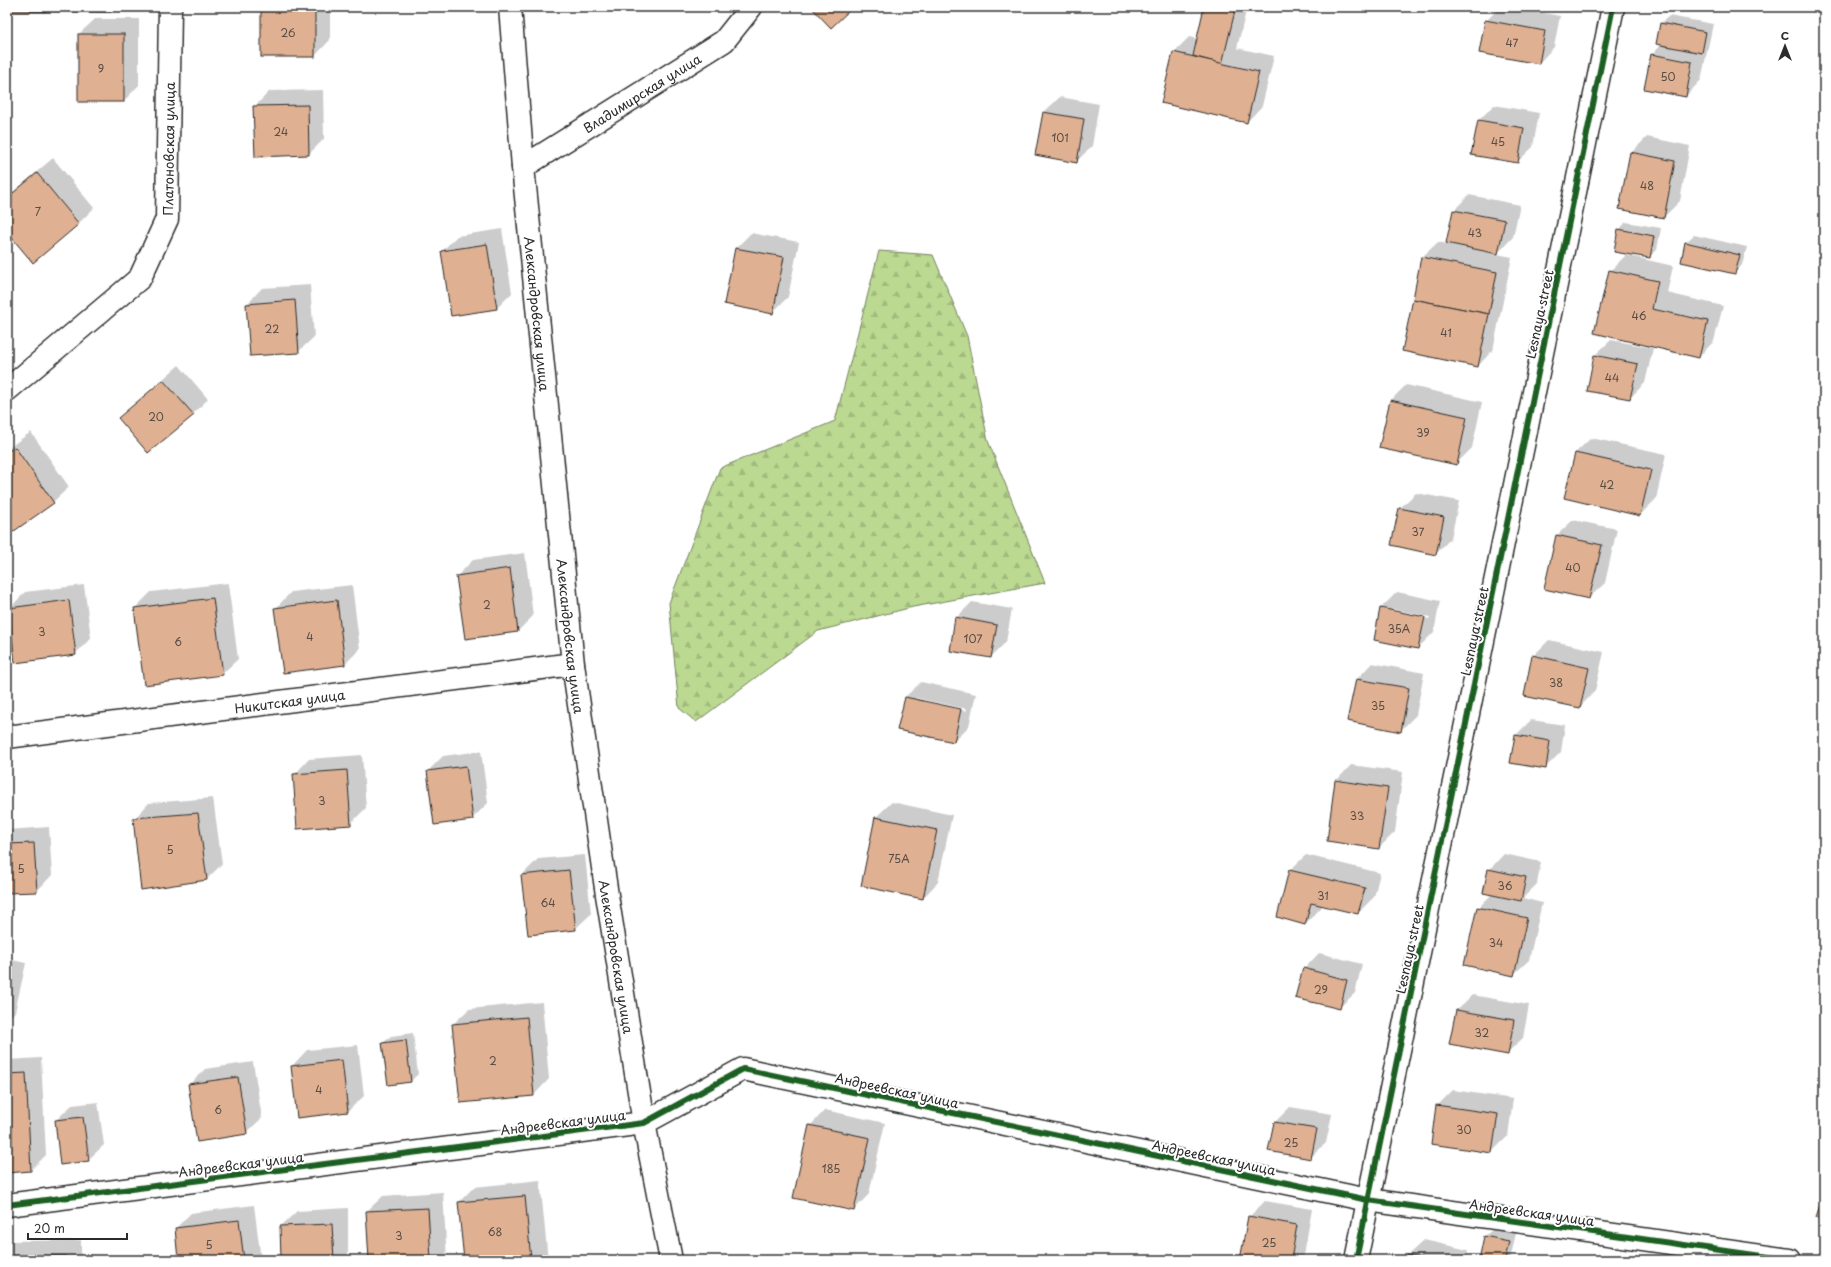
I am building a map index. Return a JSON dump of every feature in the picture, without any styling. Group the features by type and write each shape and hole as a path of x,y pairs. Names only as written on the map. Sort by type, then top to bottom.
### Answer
{"street":[{"name":"Платоновская улица","path":"7,390 140,278 167,219 170,7"},
{"name":"Александровская улица","path":"510,7 523,167 573,664 607,896 644,1123 671,1260"},
{"name":"Владимирская улица","path":"523,167 724,41 751,7"},
{"name":"Lesnaya street","path":"1356,1260 1613,7"},
{"name":"Никитская улица","path":"7,737 573,664"},
{"name":"Андреевская улица","path":"7,1205 644,1123 743,1069 1368,1200 1790,1260"}],"green space":[{"path":"879,251 933,255 967,336 988,441 1045,583 913,607 818,631 696,722 679,708 669,603 720,468 835,421"}],"building":[{"path":"7,7 111,7 111,12 7,11"},
{"path":"261,7 315,7 315,57 261,57"},
{"path":"811,7 853,7 831,28"},
{"path":"1204,7 1218,7 1235,11 1222,64 1193,56"},
{"path":"1485,20 1545,31 1539,64 1479,53"},
{"path":"1660,23 1706,32 1702,53 1656,44"},
{"path":"78,34 124,34 124,102 78,102"},
{"path":"1173,52 1259,72 1247,123 1161,103"},
{"path":"1651,54 1692,62 1686,97 1644,89"},
{"path":"308,105 309,155 255,157 253,106"},
{"path":"1043,112 1084,119 1077,163 1035,155"},
{"path":"1478,120 1524,128 1518,163 1471,155"},
{"path":"1630,152 1675,161 1664,218 1619,209"},
{"path":"37,173 79,224 33,263 7,232 7,198"},
{"path":"1453,210 1505,220 1498,254 1446,243"},
{"path":"1618,229 1654,236 1650,258 1614,252"},
{"path":"1685,242 1740,255 1735,274 1681,262"},
{"path":"487,244 497,309 451,316 441,251"},
{"path":"735,248 784,257 773,314 724,304"},
{"path":"1421,257 1497,272 1489,314 1413,299"},
{"path":"1609,270 1658,281 1652,309 1708,321 1699,358 1594,333"},
{"path":"1413,299 1489,314 1478,367 1402,351"},
{"path":"295,300 299,353 250,356 246,304"},
{"path":"1594,355 1638,364 1630,399 1587,391"},
{"path":"163,380 194,415 148,453 118,418"},
{"path":"1390,400 1467,417 1457,465 1379,448"},
{"path":"15,447 54,503 7,536 7,452"},
{"path":"1575,453 1651,470 1640,516 1564,498"},
{"path":"1399,508 1444,517 1436,555 1391,545"},
{"path":"1556,535 1602,545 1589,599 1544,589"},
{"path":"510,568 518,632 465,639 456,576"},
{"path":"213,598 223,675 144,685 134,608"},
{"path":"69,600 76,655 15,663 9,608"},
{"path":"337,600 345,665 283,673 274,608"},
{"path":"1380,608 1425,617 1418,649 1374,640"},
{"path":"955,617 997,625 991,658 950,651"},
{"path":"1532,655 1589,668 1580,708 1524,696"},
{"path":"1356,679 1409,688 1401,732 1347,721"},
{"path":"905,697 961,709 954,742 897,730"},
{"path":"1515,735 1550,741 1546,769 1510,763"},
{"path":"466,766 473,820 434,825 427,771"},
{"path":"347,770 351,825 297,829 293,774"},
{"path":"1335,780 1388,788 1379,849 1327,841"},
{"path":"198,813 207,880 141,890 133,818"},
{"path":"875,817 937,830 923,899 861,886"},
{"path":"34,843 37,892 7,893 7,844"},
{"path":"1488,869 1526,877 1521,901 1483,893"},
{"path":"569,870 576,930 528,935 521,875"},
{"path":"1289,870 1365,888 1358,914 1311,903 1305,925 1277,917"},
{"path":"1477,907 1527,918 1514,976 1464,965"},
{"path":"1303,968 1347,980 1340,1009 1295,998"},
{"path":"7,977 11,978 7,996"},
{"path":"1456,1010 1514,1020 1508,1055 1449,1044"},
{"path":"527,1017 534,1096 460,1103 452,1024"},
{"path":"406,1040 411,1082 388,1085 382,1043"},
{"path":"342,1060 348,1112 297,1118 291,1066"},
{"path":"26,1073 31,1171 7,1173 7,1074"},
{"path":"238,1077 247,1134 197,1142 188,1084"},
{"path":"1436,1105 1498,1114 1492,1153 1431,1144"},
{"path":"83,1117 89,1161 60,1165 55,1120"},
{"path":"1274,1122 1317,1129 1311,1159 1268,1151"},
{"path":"809,1125 870,1138 854,1211 793,1198"},
{"path":"1824,1193 1824,1220 1816,1217"},
{"path":"525,1196 531,1260 464,1260 458,1202"},
{"path":"428,1208 431,1260 369,1260 366,1211"},
{"path":"1248,1216 1297,1225 1291,1260 1240,1260"},
{"path":"239,1220 244,1260 178,1260 175,1228"},
{"path":"332,1224 334,1260 281,1260 280,1226"},
{"path":"1484,1236 1509,1241 1505,1260 1479,1260"},
{"path":"1407,1255 1429,1260 1406,1260"},
{"path":"7,1256 66,1256 66,1260 7,1260"}],"cycle path":[{"path":"1356,1260 1613,7"},
{"path":"7,1205 644,1123 743,1069 1368,1200 1790,1260"}]}
